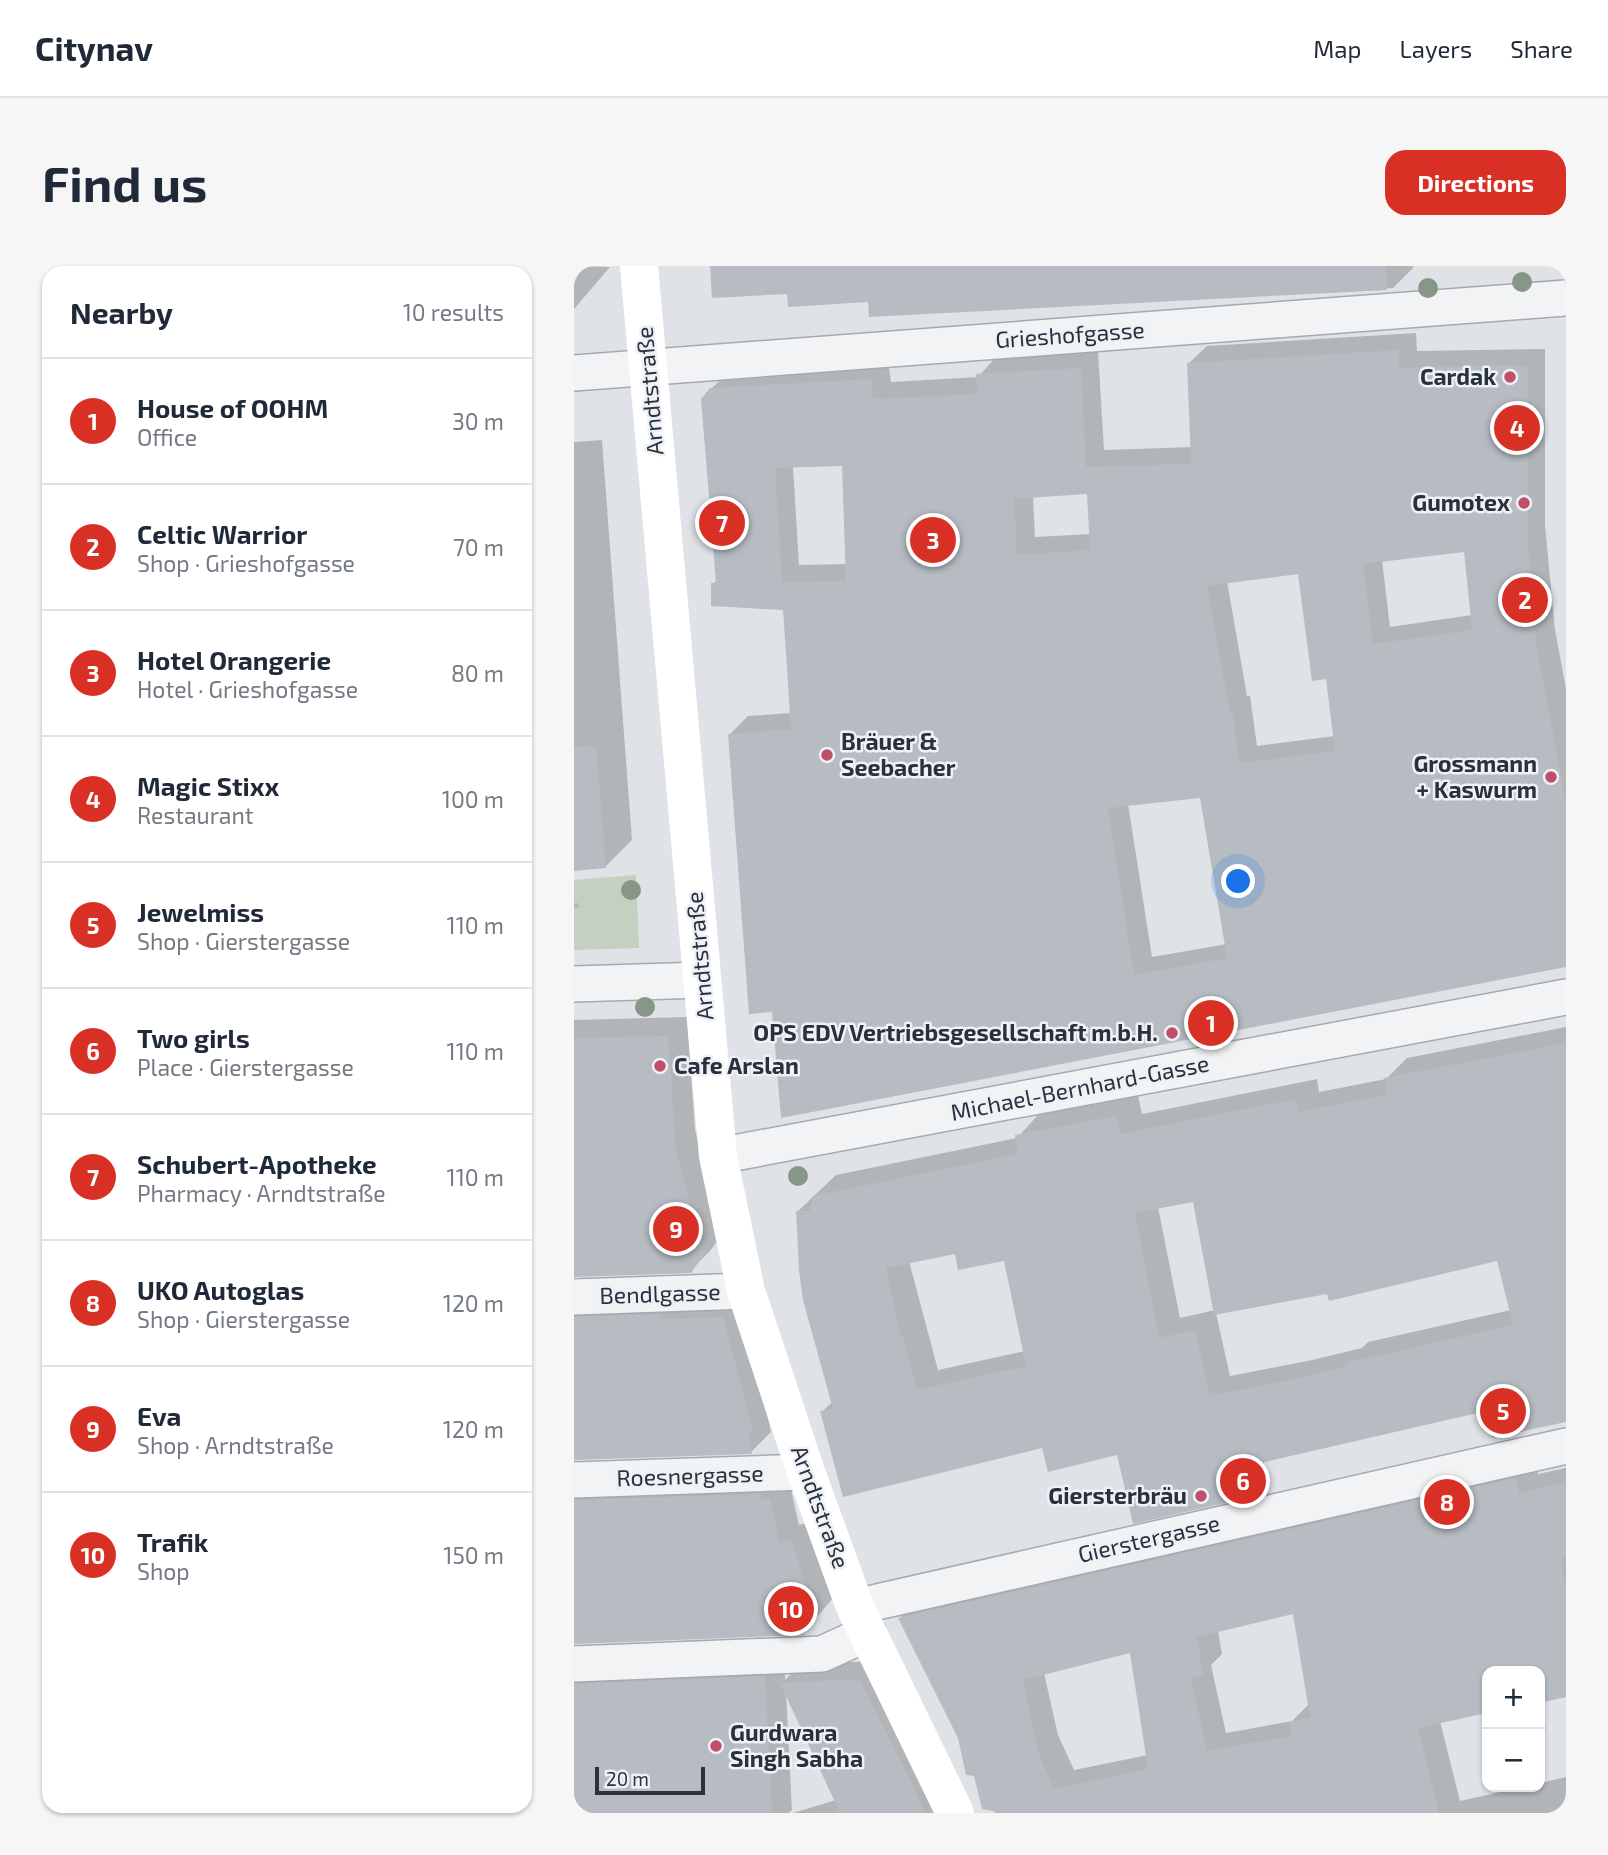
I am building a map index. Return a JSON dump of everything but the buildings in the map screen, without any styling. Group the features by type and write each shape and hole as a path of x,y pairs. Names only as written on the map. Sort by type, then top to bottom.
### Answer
{"street":[{"name":"Arndtstraße","path":"639,266 718,1156 746,1291 806,1472 861,1620 955,1813"},
{"name":"Grieshofgasse","path":"574,373 1566,298"},
{"path":"574,985 702,980"},
{"name":"Michael-Bernhard-Gasse","path":"718,1156 1566,997"},
{"name":"Bendlgasse","path":"574,1297 746,1291"},
{"name":"Gierstergasse","path":"574,1664 822,1654 861,1620 1566,1446"},
{"name":"Roesnergasse","path":"574,1480 806,1472"}],"green space":[{"path":"636,875 639,948 574,950 574,880"}],"place":[{"name":"Cardak","path":"1510,377"},
{"name":"Magic Stixx","path":"1517,428"},
{"name":"Gumotex","path":"1524,503"},
{"name":"Schubert-Apotheke","path":"722,523"},
{"name":"Hotel Orangerie","path":"933,540"},
{"name":"Celtic Warrior","path":"1525,600"},
{"name":"Bräuer & Seebacher","path":"827,755"},
{"name":"Grossmann + Kaswurm","path":"1551,777"},
{"name":"House of OOHM","path":"1211,1023"},
{"name":"OPS EDV Vertriebsgesellschaft m.b.H.","path":"1172,1033"},
{"name":"Cafe Arslan","path":"660,1066"},
{"name":"Eva","path":"676,1229"},
{"name":"Jewelmiss","path":"1503,1411"},
{"name":"Two girls","path":"1243,1481"},
{"name":"Giersterbräu","path":"1201,1496"},
{"name":"UKO Autoglas","path":"1447,1502"},
{"name":"Trafik","path":"791,1609"},
{"name":"Gurdwara Singh Sabha","path":"716,1746"}]}
